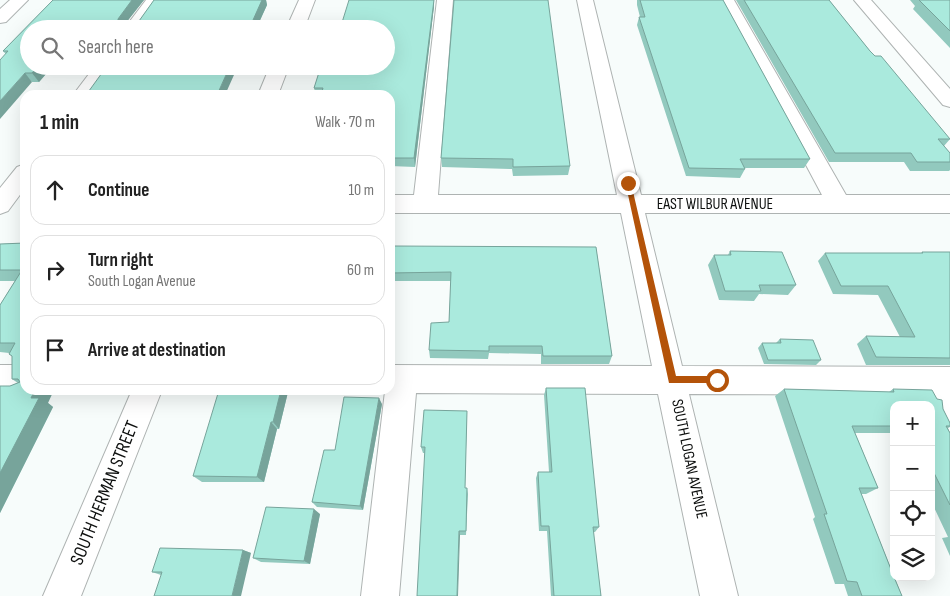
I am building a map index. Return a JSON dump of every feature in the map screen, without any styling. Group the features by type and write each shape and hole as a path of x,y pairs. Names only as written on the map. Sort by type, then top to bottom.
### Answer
{"street":[{"path":"0,18 20,0"},
{"path":"140,20 154,0"},
{"path":"299,20 307,0"},
{"path":"426,204 445,0"},
{"name":"SOUTH LOGAN AVENUE","path":"586,0 719,596"},
{"path":"726,0 839,204"},
{"path":"862,0 950,102"},
{"path":"87,90 98,75"},
{"path":"270,90 276,75"},
{"path":"0,204 20,178"},
{"path":"0,204 20,203"},
{"name":"EAST WILBUR AVENUE","path":"395,204 950,204"},
{"path":"0,379 20,379"},
{"path":"395,393 396,379 940,381 950,419"},
{"name":"SOUTH HERMAN STREET","path":"62,596 145,395"},
{"path":"380,596 395,395"}],"building":[{"path":"53,0 132,0 118,20 33,20"},
{"path":"154,0 262,0 253,20 140,20"},
{"path":"349,0 434,0 414,158 395,158 395,90 322,90 323,88 314,88 318,75 395,75 395,20 343,20"},
{"path":"454,0 548,0 570,166 513,167 513,159 441,158"},
{"path":"640,0 723,0 810,159 740,159 745,169 689,168 639,17 645,17"},
{"path":"744,0 829,0 870,51 875,56 881,56 950,139 938,139 950,153 950,162 917,162 911,153 835,153"},
{"path":"919,0 950,0 950,31"},
{"path":"20,34 20,75 23,75 0,101 0,60 8,51 3,51"},
{"path":"100,75 226,75 219,90 90,90"},
{"path":"20,243 20,270 0,270 0,244"},
{"path":"395,246 596,247 612,356 543,356 542,346 489,346 489,351 429,350 431,323 449,322 451,272 395,273"},
{"path":"730,251 782,252 796,285 759,285 761,291 725,291 714,255 731,255"},
{"path":"950,252 950,358 876,357 866,336 915,337 888,286 841,286 825,253"},
{"path":"20,273 20,382 18,379 12,379 12,356 9,354 15,343 0,343 0,305"},
{"path":"780,339 813,340 821,360 768,360 762,343 781,343"},
{"path":"20,382 20,395 32,395 31,398 39,398 0,473 0,386 10,386"},
{"path":"546,388 585,388 599,527 593,527 601,596 554,596 549,526 541,526 538,472 552,472"},
{"path":"784,389 894,392 893,389 932,390 937,399 942,400 943,409 950,423 950,426 946,426 950,433 950,505 935,475 935,401 890,401 890,426 852,426 878,488 859,488 890,567 890,581 896,581 902,596 862,596 857,582 847,581 824,514 827,514"},
{"path":"217,395 280,395 257,477 193,476"},
{"path":"344,397 379,398 360,506 312,502 324,450 335,450"},
{"path":"424,410 467,411 466,531 459,531 457,596 417,596 425,447 421,447"},
{"path":"266,507 314,509 304,561 253,558"},
{"path":"160,548 243,550 232,596 154,596 162,572 152,572"}],"route":[{"path":"628,183 672,380 717,380"}]}
